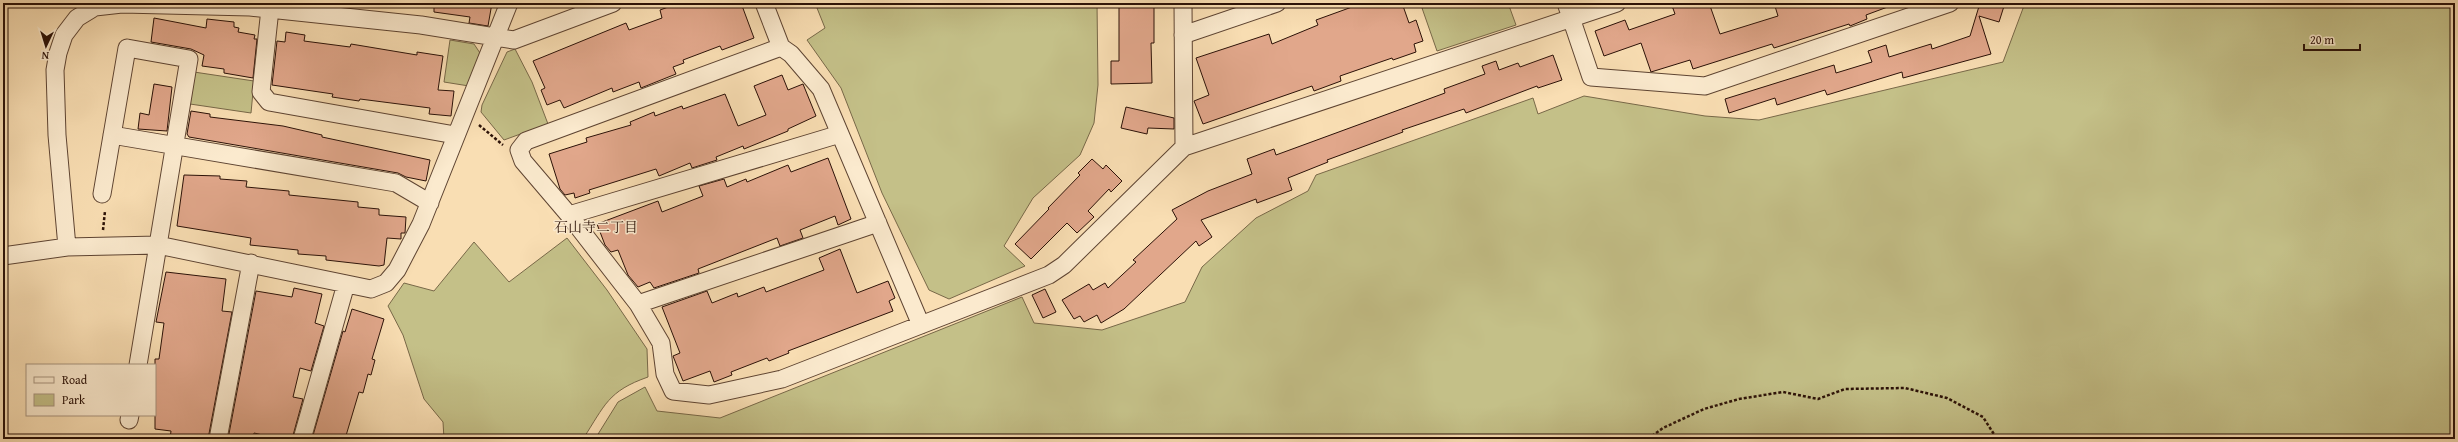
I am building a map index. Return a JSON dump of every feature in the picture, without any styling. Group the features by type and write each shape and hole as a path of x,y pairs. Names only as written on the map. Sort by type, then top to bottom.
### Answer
{"street":[{"path":"3,256 67,247 158,245 371,289 386,283 397,270 430,203 455,135 509,3"},
{"path":"67,247 56,135 55,70 58,53 64,35 77,18 95,7 122,4 270,9 420,25 514,40 613,3"},
{"path":"764,3 781,47 791,54 821,89 921,325"},
{"path":"1183,3 1184,148"},
{"path":"1183,34 1277,3"},
{"path":"781,47 526,141 519,150 523,160 569,215 638,304 661,343 665,374 673,391 709,395 782,379 1049,275 1064,265 1184,148 1568,11 1617,3"},
{"path":"1568,11 1590,77 1705,86 1950,3"},
{"path":"270,9 261,92 269,102 455,135"},
{"path":"102,194 127,48 189,59 138,364"},
{"path":"569,215 840,134"},
{"path":"112,135 396,183 430,203"},
{"path":"638,304 878,223"},
{"path":"218,439 251,263"},
{"path":"302,439 346,284"}],"path":[{"path":"465,113 501,144 519,150"},
{"path":"1648,439 1663,428 1704,409 1740,399 1783,392 1818,399 1845,389 1905,388 1947,398 1983,417 1997,439"}],"green space":[{"path":"815,3 1097,3 1098,85 1094,123 1080,155 1033,198 1004,246 1025,266 949,299 929,290 882,193 841,88 807,40 825,28"},
{"path":"1438,3 1508,3 1516,25 1437,51 1422,8"},
{"path":"2025,3 2455,3 2455,439 595,439 618,402 645,387 657,411 720,418 1022,297 1034,323 1102,330 1185,302 1202,267 1256,218 1308,191 1316,175 1533,98 1538,114 1584,96 1705,116 1759,120 2003,62"},
{"path":"450,40 474,44 480,53 469,86 444,82"},
{"path":"515,49 532,82 548,124 504,140 481,112 482,105 507,52"},
{"path":"194,72 254,81 251,113 190,104"},
{"path":"567,238 607,290 647,349 648,377 624,388 609,400 583,439 444,439 443,422 424,399 403,335 388,306 404,283 434,291 474,242 509,282"}],"building":[{"path":"434,3 492,3 488,26 469,23 470,17 434,12"},
{"path":"679,3 741,3 754,38 722,50 720,46 683,60 684,63 673,67 676,74 641,88 639,82 613,92 612,88 564,108 560,100 547,105 541,90 545,88 533,61 626,23 629,30 662,18 660,10"},
{"path":"1119,3 1154,3 1154,43 1151,43 1152,83 1111,84 1111,61 1119,61"},
{"path":"1363,3 1402,3 1409,23 1416,20 1423,41 1414,44 1416,52 1393,60 1392,58 1340,76 1341,81 1314,91 1312,86 1203,124 1194,101 1209,95 1196,58 1269,34 1272,44 1318,25 1316,20"},
{"path":"1671,3 1709,3 1720,34 1778,16 1774,3 1893,3 1893,5 1866,15 1867,19 1850,26 1849,24 1774,48 1772,44 1693,69 1690,60 1651,72 1641,43 1604,56 1595,31 1625,20 1629,30 1675,14"},
{"path":"1980,3 2005,3 1999,22 1979,16 1991,54 1903,78 1902,72 1827,95 1825,90 1777,105 1775,98 1729,113 1725,99 1834,65 1836,73 1872,62 1868,51 1886,45 1889,57 1931,44 1932,49 1970,36"},
{"path":"154,18 206,28 207,19 234,22 234,27 239,28 238,32 255,35 254,39 257,39 253,78 224,73 224,69 202,66 204,55 191,49 151,42"},
{"path":"286,32 305,35 304,41 350,47 351,44 417,55 417,52 443,56 438,90 454,91 451,116 429,114 430,108 360,99 359,101 332,97 333,94 272,85 277,41 285,42"},
{"path":"1553,55 1562,80 1538,88 1537,86 1466,113 1464,109 1402,130 1403,132 1327,160 1328,162 1288,178 1292,190 1257,203 1256,199 1201,220 1212,237 1199,246 1196,241 1124,309 1101,323 1097,315 1084,322 1080,316 1074,319 1062,300 1089,284 1093,290 1105,283 1108,288 1136,262 1133,260 1177,219 1172,210 1208,191 1252,174 1247,159 1274,149 1276,155 1445,93 1444,89 1485,74 1482,66 1496,61 1499,70 1518,63 1520,67"},
{"path":"782,75 788,90 803,84 816,116 788,129 788,131 744,149 743,146 716,157 717,160 692,168 690,163 659,176 656,169 589,190 590,193 575,198 574,193 565,195 560,189 549,154 587,142 586,138 631,125 630,122 654,112 655,116 682,106 683,109 725,94 738,126 766,115 754,86"},
{"path":"154,84 172,87 167,131 138,129 140,113 149,115"},
{"path":"1126,107 1174,118 1174,129 1148,128 1147,134 1121,128"},
{"path":"191,111 210,114 210,117 283,126 322,135 322,137 430,160 426,181 406,177 398,173 189,137 187,134"},
{"path":"828,158 851,219 838,225 835,216 800,230 803,238 780,246 777,238 698,269 699,273 654,288 650,282 638,287 628,275 618,250 611,252 605,245 597,224 658,201 662,212 703,196 699,186 724,179 727,187 746,179 747,182 788,165 791,172"},
{"path":"1092,159 1103,169 1106,165 1122,181 1111,192 1109,189 1088,211 1094,217 1077,233 1067,223 1031,259 1015,244 1080,175 1078,173"},
{"path":"184,175 220,176 220,179 247,181 246,187 289,191 289,195 358,202 358,207 379,209 379,215 406,217 405,233 401,233 401,239 387,238 384,265 379,266 326,260 326,256 298,254 298,250 250,245 251,238 177,226"},
{"path":"840,249 857,293 888,281 895,298 889,301 893,311 788,351 789,353 769,361 767,358 731,372 732,375 714,382 710,371 683,381 673,356 680,353 662,307 707,291 712,303 737,293 738,297 764,287 766,292 824,270 819,258"},
{"path":"166,272 226,279 222,311 232,312 208,439 170,439 171,431 155,429 155,359 159,359 164,323 156,322"},
{"path":"294,288 322,294 315,323 324,326 311,371 300,368 293,397 303,399 292,439 280,439 254,433 253,439 228,439 256,291 292,297"},
{"path":"1045,289 1056,312 1043,318 1032,295"},
{"path":"352,309 384,319 372,359 375,360 371,375 368,374 363,393 359,392 345,439 312,439 343,331 345,332"}],"district":[{"name":"石山寺二丁目","path":"596,227"}]}
